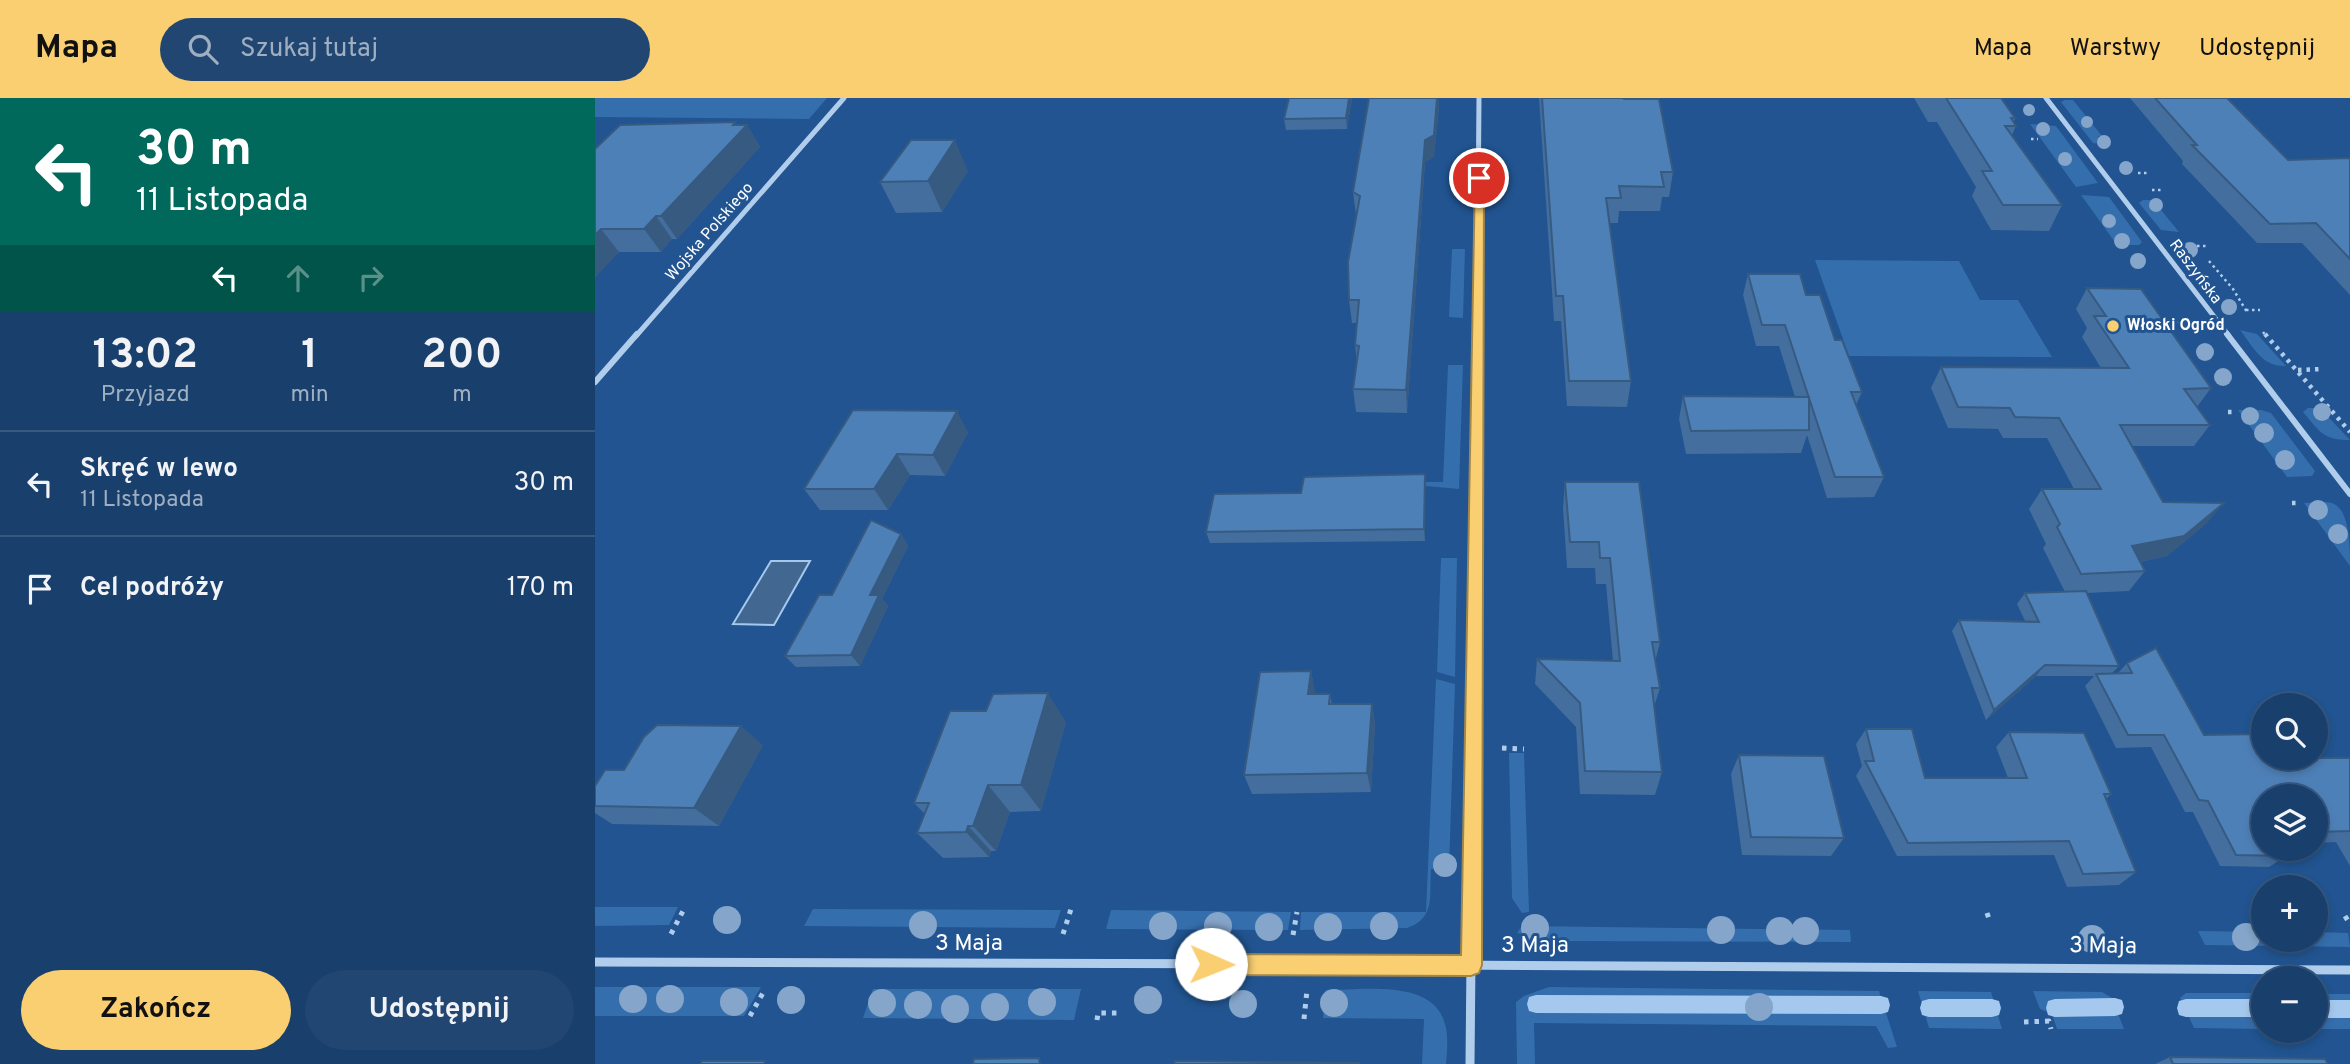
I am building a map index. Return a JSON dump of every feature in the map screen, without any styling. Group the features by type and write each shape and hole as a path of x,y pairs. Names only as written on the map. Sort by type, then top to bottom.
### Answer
{"street":[{"name":"Wojska Polskiego","path":"595,382 844,98"},
{"path":"1470,1064 1479,98"},
{"name":"Raszyńska","path":"2046,98 2350,494"},
{"name":"3 Maja","path":"595,962 1901,964 2350,970"}],"path":[{"path":"2031,139 2038,139"},
{"path":"2139,173 2149,173"},
{"path":"2152,190 2162,190"},
{"path":"2197,246 2207,246"},
{"path":"2246,310 2260,310"},
{"path":"2297,370 2322,369"},
{"path":"2292,503 2299,503"},
{"path":"1501,748 1524,748"},
{"path":"671,934 685,907"},
{"path":"1063,934 1070,909"},
{"path":"1293,936 1297,912"},
{"path":"1987,913 1990,922"},
{"path":"2345,916 2350,924"},
{"path":"1097,1020 1098,1013 1117,1013"},
{"path":"2024,1022 2049,1021 2051,1029"}],"shaded area":[{"path":"595,98 827,98 809,119 595,117"},
{"path":"2073,100 2102,136 2098,136 2100,140 2105,140 2110,145 2093,143 2061,102"},
{"path":"2030,124 2056,126 2098,183 2076,187"},
{"path":"2081,195 2109,197 2142,242 2139,245 2117,245"},
{"path":"2153,200 2179,232 2161,230 2139,203"},
{"path":"1452,249 1465,249 1463,318 1449,317"},
{"path":"1815,260 1959,261 1980,300 2018,300 2052,357 1849,356"},
{"path":"2240,330 2257,334 2286,366 2265,360"},
{"path":"1448,365 1463,365 1459,489 1426,486 1426,482 1443,482"},
{"path":"2308,408 2320,408 2350,440 2323,433 2303,412"},
{"path":"2238,410 2271,413 2315,471 2312,476 2287,477"},
{"path":"2304,503 2332,503 2338,507 2348,529 2350,566"},
{"path":"1441,558 1457,558 1455,677 1437,672"},
{"path":"771,561 810,561 774,625 733,624"},
{"path":"1436,679 1455,684 1449,869 1431,869 1427,912 1416,924 1407,928 1300,930 1301,912 1426,912"},
{"path":"1509,753 1524,753 1529,912 1522,913 1512,898"},
{"path":"595,907 678,907 669,925 595,926"},
{"path":"813,909 1061,910 1055,928 804,926"},
{"path":"1111,910 1291,912 1288,930 1106,929"},
{"path":"1522,926 1850,930 1851,942 1554,941 1517,933"},
{"path":"2198,931 2251,932 2251,946 2205,945"},
{"path":"2328,932 2348,933 2350,947 2328,947"},
{"path":"595,987 761,987 744,1016 595,1016"},
{"path":"1549,987 1879,991 1897,1047 1888,1048 1876,1026 1534,1023 1535,1064 1517,1064 1516,1002 1524,996"},
{"path":"873,989 1081,989 1074,1020 863,1018"},
{"path":"1326,990 1393,990 1425,998 1437,1008 1446,1026 1446,1064 1422,1064 1424,1019 1323,1018"},
{"path":"1918,991 1991,992 2002,1029 1929,1028"},
{"path":"2033,991 2102,992 2112,998 2124,1029 2057,1029 2052,1014 2040,1009"},
{"path":"2186,993 2251,993 2251,1029 2194,1028 2180,998"},
{"path":"2328,994 2350,994 2350,1029 2328,1029"}],"building":[{"path":"1289,98 1349,98 1346,118 1284,119"},
{"path":"1369,98 1437,98 1434,135 1425,140 1406,390 1353,389 1359,346 1355,345 1359,300 1349,300 1348,262 1360,196 1353,192"},
{"path":"1542,98 1659,99 1673,172 1661,172 1664,187 1619,186 1621,198 1606,198 1631,381 1569,381 1563,296 1556,296"},
{"path":"1946,98 2001,98 2015,118 2011,118 2016,126 2005,126 2062,205 2003,205 1982,171 1992,171"},
{"path":"2155,98 2227,98 2288,160 2350,158 2350,259 2316,223 2270,224 2192,145 2197,145"},
{"path":"735,122 733,125 747,125 661,216 656,216 644,229 601,229 595,235 595,149 620,125"},
{"path":"911,140 955,140 928,181 880,182"},
{"path":"1748,274 1800,274 1806,295 1820,295 1835,340 1842,340 1862,392 1851,392 1884,477 1835,477 1785,325 1762,325"},
{"path":"2087,288 2141,289 2211,388 2184,389 2210,425 2120,425 2163,502 2224,503 2184,536 2132,546 2145,571 2081,574 2057,527 2060,524 2042,489 2101,489 2059,418 2015,417 2010,408 1958,407 1941,367 2129,368 2094,316 2106,316"},
{"path":"1683,396 1809,397 1809,430 1691,431"},
{"path":"853,410 957,411 933,455 897,454 874,489 804,489"},
{"path":"1425,474 1424,529 1206,532 1214,494 1301,493 1304,477"},
{"path":"1565,482 1639,482 1660,642 1652,642 1660,688 1652,688 1662,772 1585,771 1580,703 1537,659 1620,661 1610,558 1600,558 1599,542 1570,542"},
{"path":"871,520 901,534 870,595 879,595 851,655 785,656 819,595 832,595"},
{"path":"2086,591 2119,666 2045,665 1994,710 1959,620 2039,622 2025,593"},
{"path":"2156,648 2204,735 2251,734 2251,770 2328,770 2328,758 2350,758 2350,831 2328,832 2328,784 2251,784 2251,855 2236,855 2208,801 2199,800 2164,735 2128,735 2096,674 2132,673 2127,663"},
{"path":"1311,671 1308,694 1330,694 1329,704 1372,704 1367,773 1244,775 1260,672"},
{"path":"1048,693 1021,785 988,785 973,826 968,826 966,832 917,833 929,803 914,803 950,711 986,711 993,694"},
{"path":"657,725 741,726 694,808 595,806 595,786 605,770 624,770 644,737"},
{"path":"1866,729 1912,729 1925,778 2027,778 2009,732 2084,733 2111,794 2104,794 2136,872 2083,874 2069,841 1908,843 1865,761 1874,761"},
{"path":"1739,755 1824,756 1844,838 1751,837"},
{"path":"2170,1057 2325,1059 2328,1064 2173,1064"},
{"path":"1039,1058 1040,1064 973,1064 974,1059"},
{"path":"702,1061 765,1061 764,1064 700,1064"},
{"path":"1175,1061 1359,1063 1359,1064 1174,1064"}],"waterway":[{"path":"1536,1004 1881,1005"},
{"path":"2055,1008 2115,1007"},
{"path":"1929,1008 1992,1008"},
{"path":"2186,1008 2251,1008"},
{"path":"2328,1009 2350,1009"}],"place":[{"name":"Włoski Ogród","path":"2113,326"}],"route":[{"path":"1211,964 1471,965 1479,178"}]}
